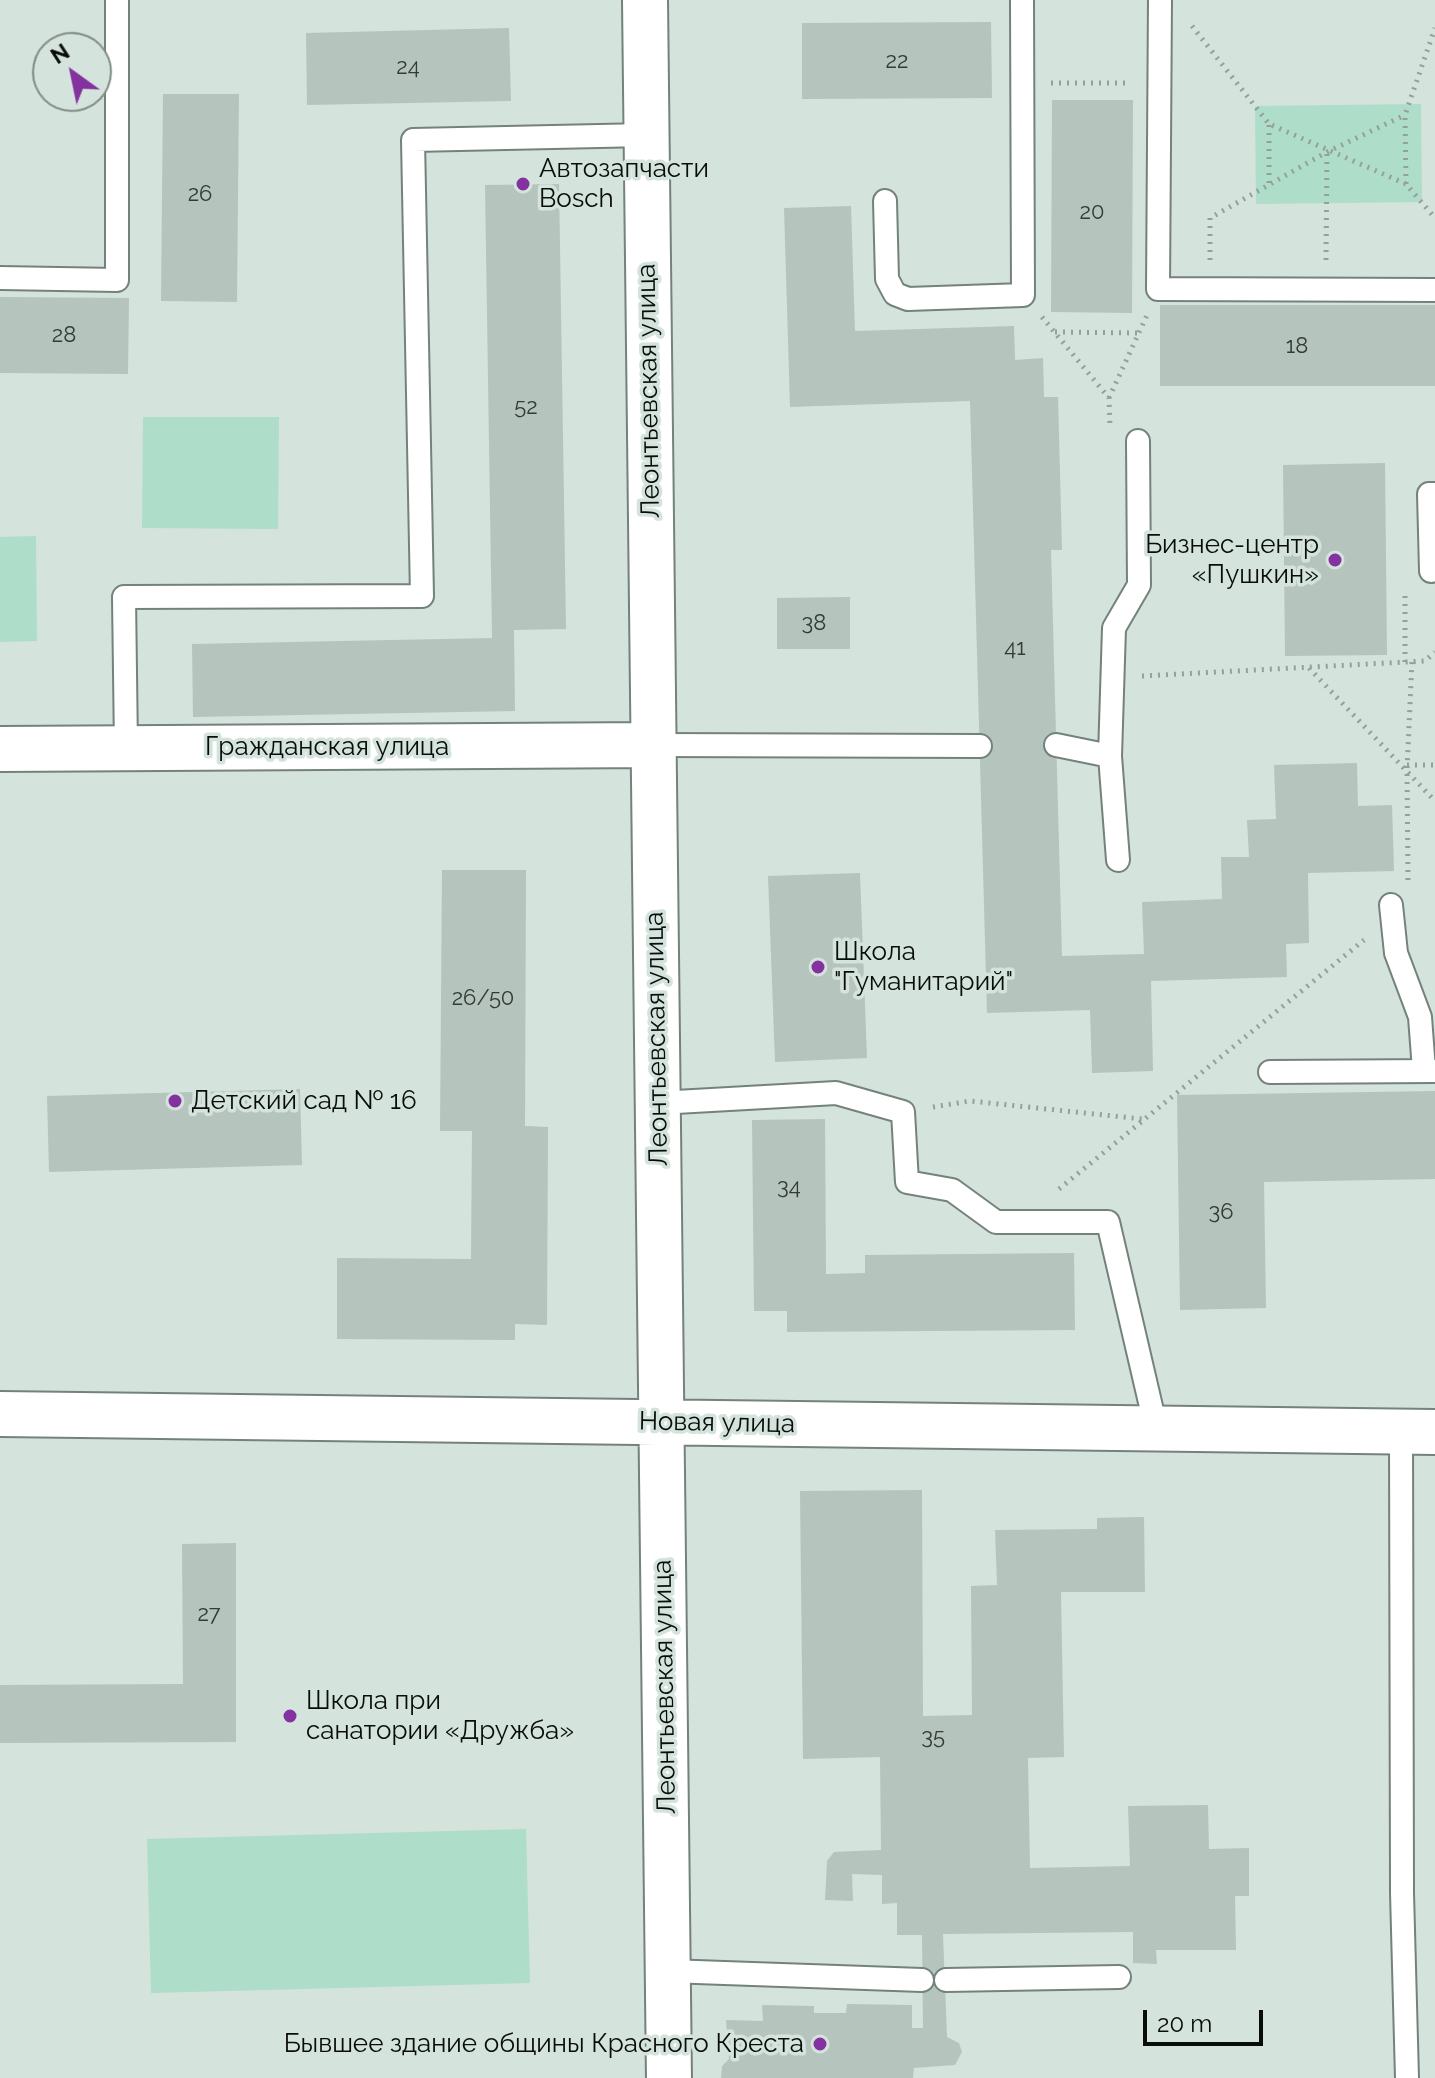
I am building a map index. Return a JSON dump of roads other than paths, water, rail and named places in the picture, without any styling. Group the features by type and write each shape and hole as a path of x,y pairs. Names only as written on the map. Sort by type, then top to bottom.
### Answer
{"street":[{"name":"Леонтьевская улица","path":"645,0 669,2078"},
{"name":"Гражданская улица","path":"0,749 653,745"},
{"name":"Новая улица","path":"0,1414 1418,1432"}],"lane":[{"path":"0,278 117,280 117,0"},
{"path":"885,201 887,279 895,294 908,299 1023,295 1022,0"},
{"path":"1160,0 1158,289 1435,290"},
{"path":"126,748 124,597 422,596 413,140 646,135"},
{"path":"1118,860 1110,756 1114,628 1139,585 1138,441"},
{"path":"1431,571 1429,494 1435,494"},
{"path":"653,745 980,746"},
{"path":"1056,745 1110,756"},
{"path":"1270,1072 1429,1070 1420,1017 1396,953 1392,911"},
{"path":"658,1103 836,1093 903,1112 907,1182 952,1190 996,1222 1108,1222 1156,1428"},
{"path":"1407,2078 1402,1893 1418,1432"},
{"path":"668,1971 922,1980"},
{"path":"946,1980 1119,1977"},
{"path":"646,2078 669,2078"}],"place":[{"name":"Автозапчасти Bosch","path":"523,184"},
{"name":"Бизнес-центр «Пушкин»","path":"1335,560"},
{"name":"Школа \"Гуманитарий\"","path":"818,967"},
{"name":"Детский сад № 16","path":"175,1101"},
{"name":"Школа при санатории «Дружба»","path":"290,1716"},
{"name":"Бывшее здание общины Красного Креста","path":"820,2044"}]}
